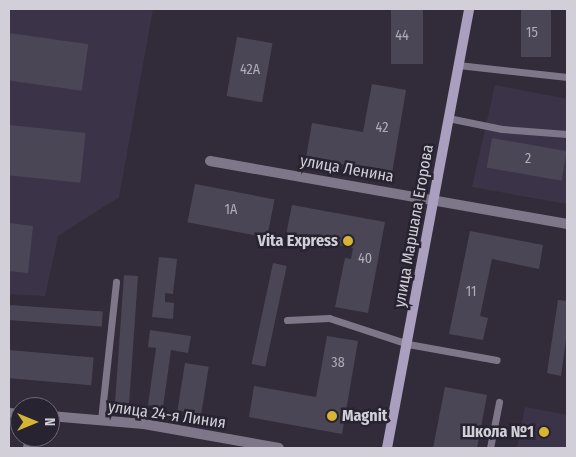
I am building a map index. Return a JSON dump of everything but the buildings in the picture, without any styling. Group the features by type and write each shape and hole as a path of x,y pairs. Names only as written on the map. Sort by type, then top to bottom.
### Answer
{"main road":[{"name":"улица Маршала Егорова","path":"387,448 408,344 469,9"}],"street":[{"name":"улица Ленина","path":"210,161 567,224"},
{"name":"улица 24-я Линия","path":"60,417 144,424 280,448"}],"lane":[{"path":"458,65 567,77"},
{"path":"448,118 502,129 567,134"},
{"path":"101,420 116,282"},
{"path":"287,320 329,318 408,344 497,360"},
{"path":"490,448 499,402"}],"shaded area":[{"path":"9,9 153,9 119,197 58,236 45,296 9,294"},
{"path":"495,85 567,99 567,204 472,187"},
{"name":"Школа №1","path":"525,407 567,415 567,448 517,448"}],"place":[{"name":"Vita Express","path":"348,241"},
{"name":"Magnit","path":"332,416"},
{"name":"Школа №1","path":"544,432"}]}
